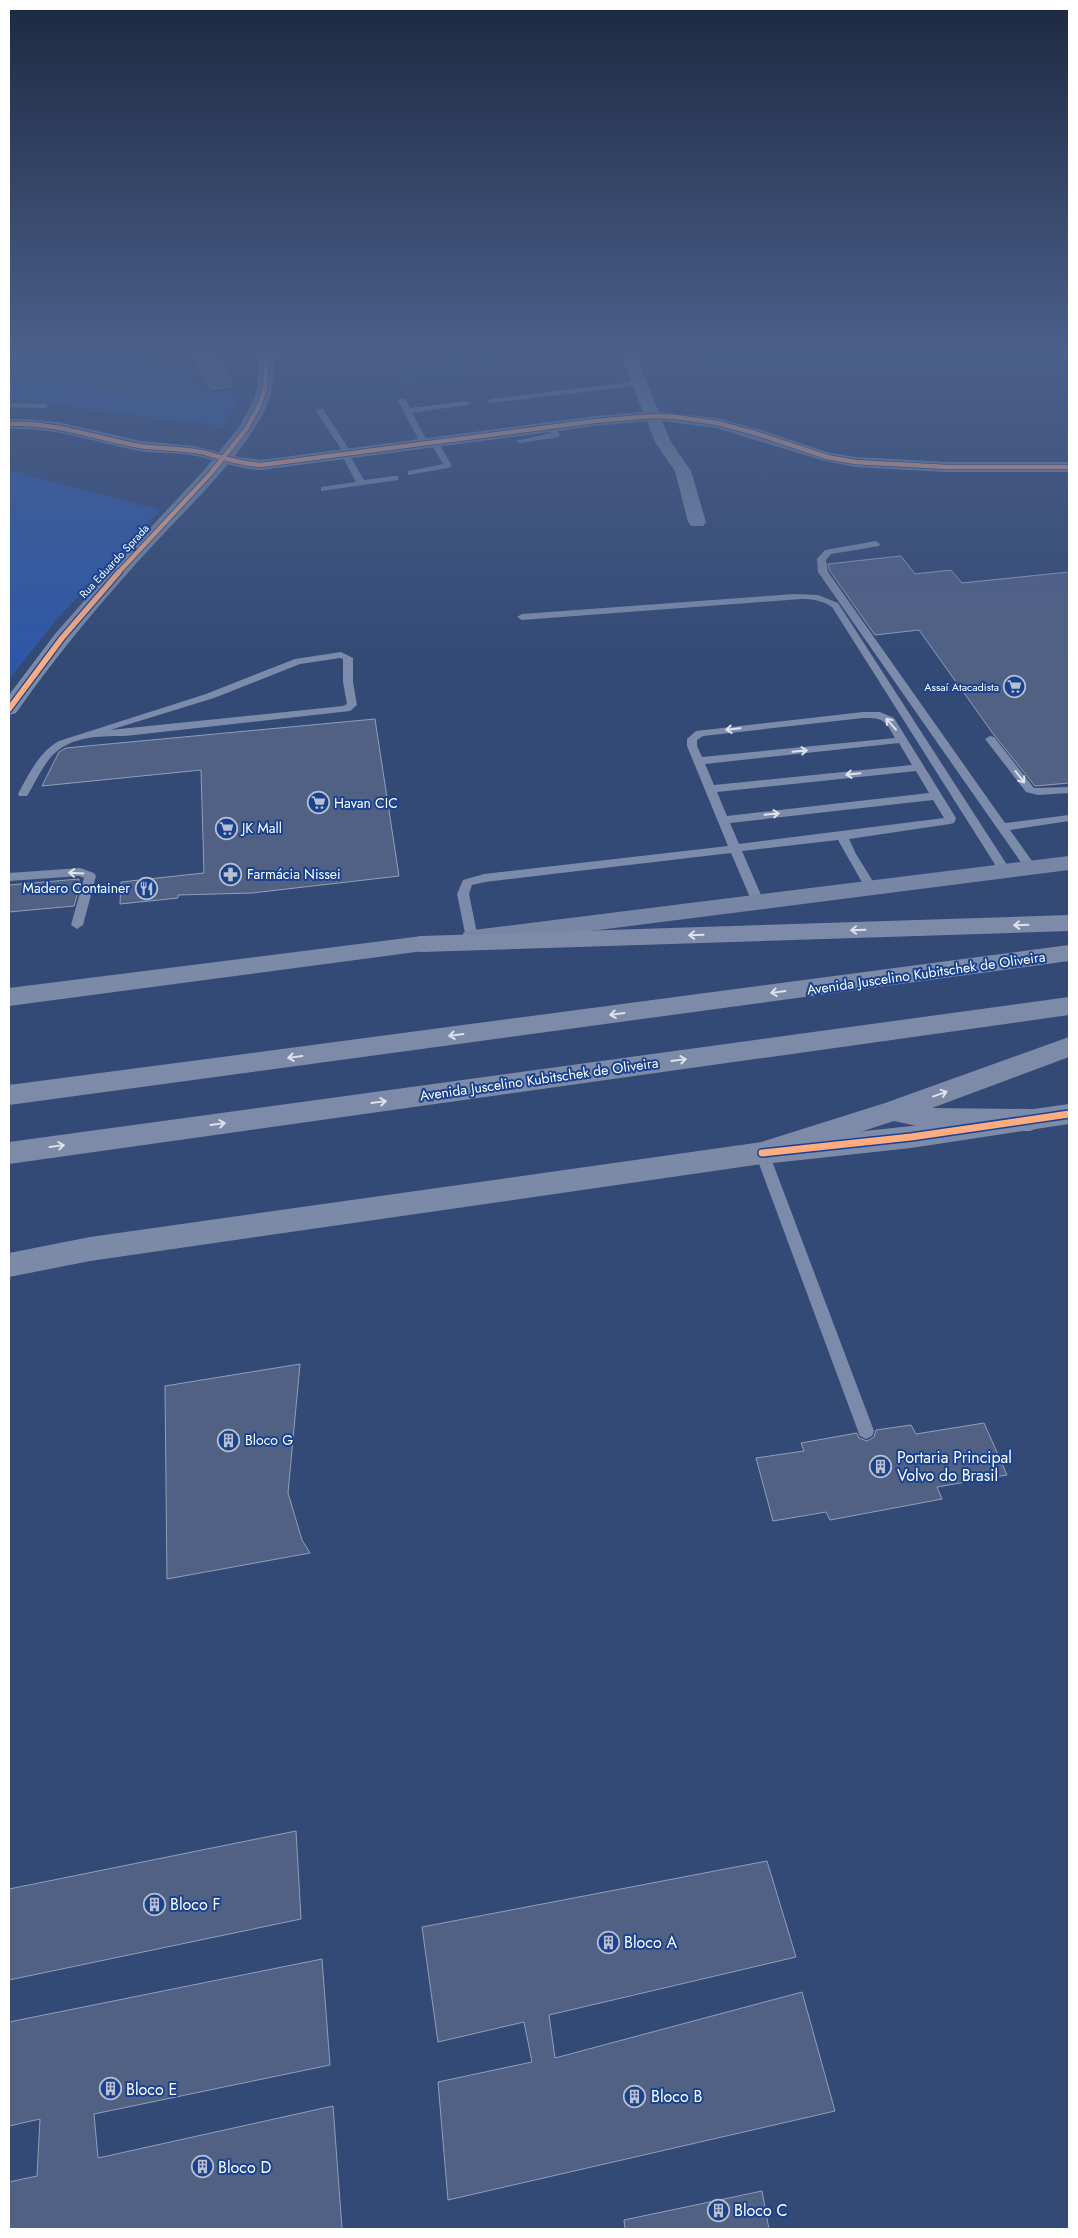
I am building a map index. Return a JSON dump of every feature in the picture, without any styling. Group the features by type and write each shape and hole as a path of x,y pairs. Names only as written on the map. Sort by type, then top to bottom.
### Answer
{"highway":[{"path":"422,944 1069,923"},
{"name":"Avenida Juscelino Kubitschek de Oliveira","path":"9,1095 1069,953"},
{"name":"Avenida Juscelino Kubitschek de Oliveira","path":"9,1153 1069,1006"},
{"path":"762,1153 894,1110 1069,1047"},
{"path":"1069,1057 1069,1064"},
{"path":"894,1110 940,1120 1030,1120"}],"main road":[{"name":"Rua Eduardo Sprada","path":"9,709 68,629 226,453"},
{"path":"9,998 422,944 1069,864"},
{"path":"9,1265 90,1249 762,1153"},
{"path":"9,1255 90,1249"}],"street":[{"path":"203,453 249,465 350,453"},
{"path":"671,453 683,471 697,522"},
{"path":"813,453 855,462 918,466 1069,467"},
{"path":"1014,467 1069,457"},
{"path":"762,1153 911,1137 1069,1114"}],"lane":[{"path":"411,473 448,466 438,453"},
{"path":"346,454 361,483"},
{"path":"324,488 395,478"},
{"path":"876,544 828,552 821,559 823,572 1031,868"},
{"path":"522,617 810,596 826,598 835,605 1005,872"},
{"path":"24,794 45,755 54,746 65,740 210,696 298,661 341,655 348,658 348,682 352,705 346,709 125,733 89,733"},
{"path":"472,938 463,894 467,883 484,878 736,849 950,821 937,796 890,720 880,715 844,717 700,732 692,739 692,746 699,761 710,789 736,849 758,902"},
{"path":"993,738 1030,790 1038,792 1069,790"},
{"path":"699,761 902,740"},
{"path":"710,789 919,768"},
{"path":"723,820 937,796"},
{"path":"1004,827 1069,818"},
{"path":"842,836 871,888"},
{"path":"9,877 80,872 90,876 77,925"},
{"path":"762,1153 866,1431"}],"shaded area":[{"path":"9,470 160,510 56,620 9,679"}],"building":[{"name":"Assaí Atacadista","path":"901,556 915,574 951,570 962,583 1069,572 1069,783 1035,786 994,735 919,630 875,635 830,571 828,564"},
{"name":"Havan CIC","path":"375,719 399,876 252,893 178,895 178,898 120,904 121,882 204,873 201,770 42,786 59,752 66,748"},
{"path":"79,879 79,888 74,906 9,912 9,885"},
{"name":"Bloco G","path":"300,1364 288,1493 302,1540 310,1553 167,1579 165,1386"},
{"name":"Portaria Principal Volvo do Brasil","path":"984,1423 1007,1475 937,1487 942,1499 830,1520 826,1512 773,1521 756,1458 804,1451 801,1443 857,1433 859,1438 867,1441 874,1437 876,1430 911,1425 916,1434"},
{"name":"Bloco F","path":"296,1831 301,1919 9,1980 9,1889"},
{"path":"767,1861 796,1957 549,2015 555,2058 802,1992 835,2111 448,2200 438,2082 532,2062 524,2022 438,2042 422,1927"},
{"path":"322,1959 330,2065 94,2114 98,2158 333,2106 342,2229 9,2229 9,2182 37,2176 40,2119 9,2126 9,2022"},
{"name":"Bloco C","path":"762,2191 769,2229 625,2229 624,2220"}],"cycle path":[{"path":"206,453 253,465 349,453"},
{"path":"9,709 43,661 99,593 228,453"},
{"path":"816,453 855,462 947,467 1069,467"},
{"path":"762,1153 911,1137 1069,1114"}],"place":[{"name":"Assaí Atacadista","path":"1015,687"},
{"name":"Havan CIC","path":"318,803"},
{"name":"JK Mall","path":"226,828"},
{"name":"Farmácia Nissei","path":"231,874"},
{"name":"Madero Container","path":"146,888"},
{"name":"Bloco G","path":"229,1440"},
{"name":"Portaria Principal Volvo do Brasil","path":"881,1466"},
{"name":"Bloco F","path":"154,1904"},
{"name":"Bloco A","path":"608,1942"},
{"name":"Bloco E","path":"110,2089"},
{"name":"Bloco B","path":"635,2096"},
{"name":"Bloco D","path":"202,2167"},
{"name":"Bloco C","path":"718,2210"}]}
